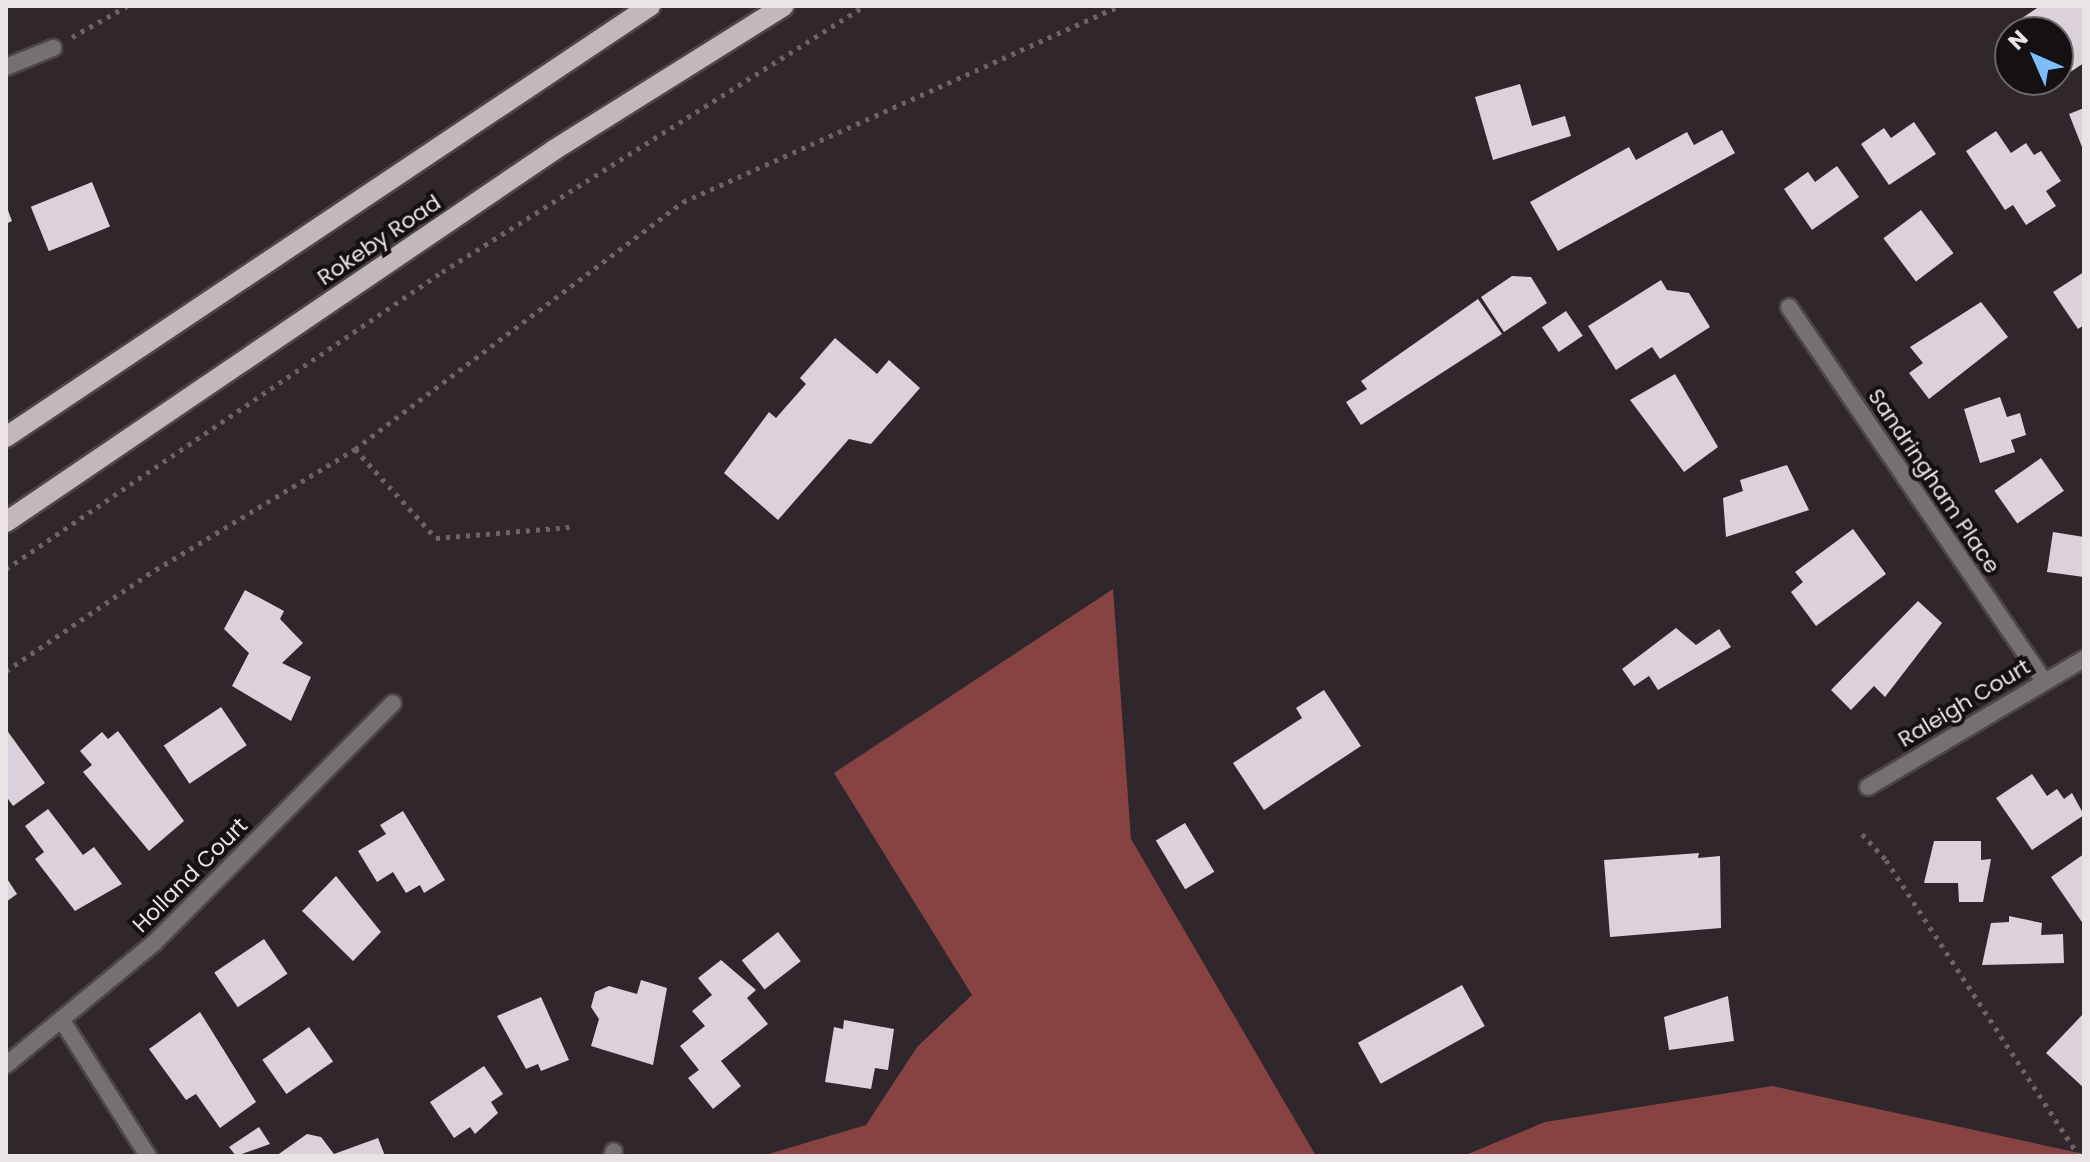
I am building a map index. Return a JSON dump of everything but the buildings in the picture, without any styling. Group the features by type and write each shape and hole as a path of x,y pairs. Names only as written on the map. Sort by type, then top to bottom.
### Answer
{"main road":[{"name":"Rokeby Road","path":"6,437 650,6"},
{"name":"Rokeby Road","path":"6,522 554,150 784,6"}],"street":[{"path":"6,67 53,48"},
{"name":"Sandringham Place","path":"1789,307 2043,680"},
{"name":"Raleigh Court","path":"1868,787 2043,680 2084,659"},
{"name":"Holland Court","path":"6,1065 63,1022 155,942 393,703"},
{"path":"63,1022 148,1156"}],"path":[{"path":"53,48 127,6"},
{"path":"6,569 442,272 865,6"},
{"path":"6,671 147,575 355,449 683,202 1120,6"},
{"path":"355,449 436,538 570,527"},
{"path":"1862,834 1886,860 2079,1156"},
{"path":"800,1156 828,1156"}],"shaded area":[{"path":"1113,589 1131,839 1316,1156 762,1156 866,1125 917,1047 972,995 834,773"},
{"path":"1772,1086 2084,1156 1463,1156 1545,1122"}]}
